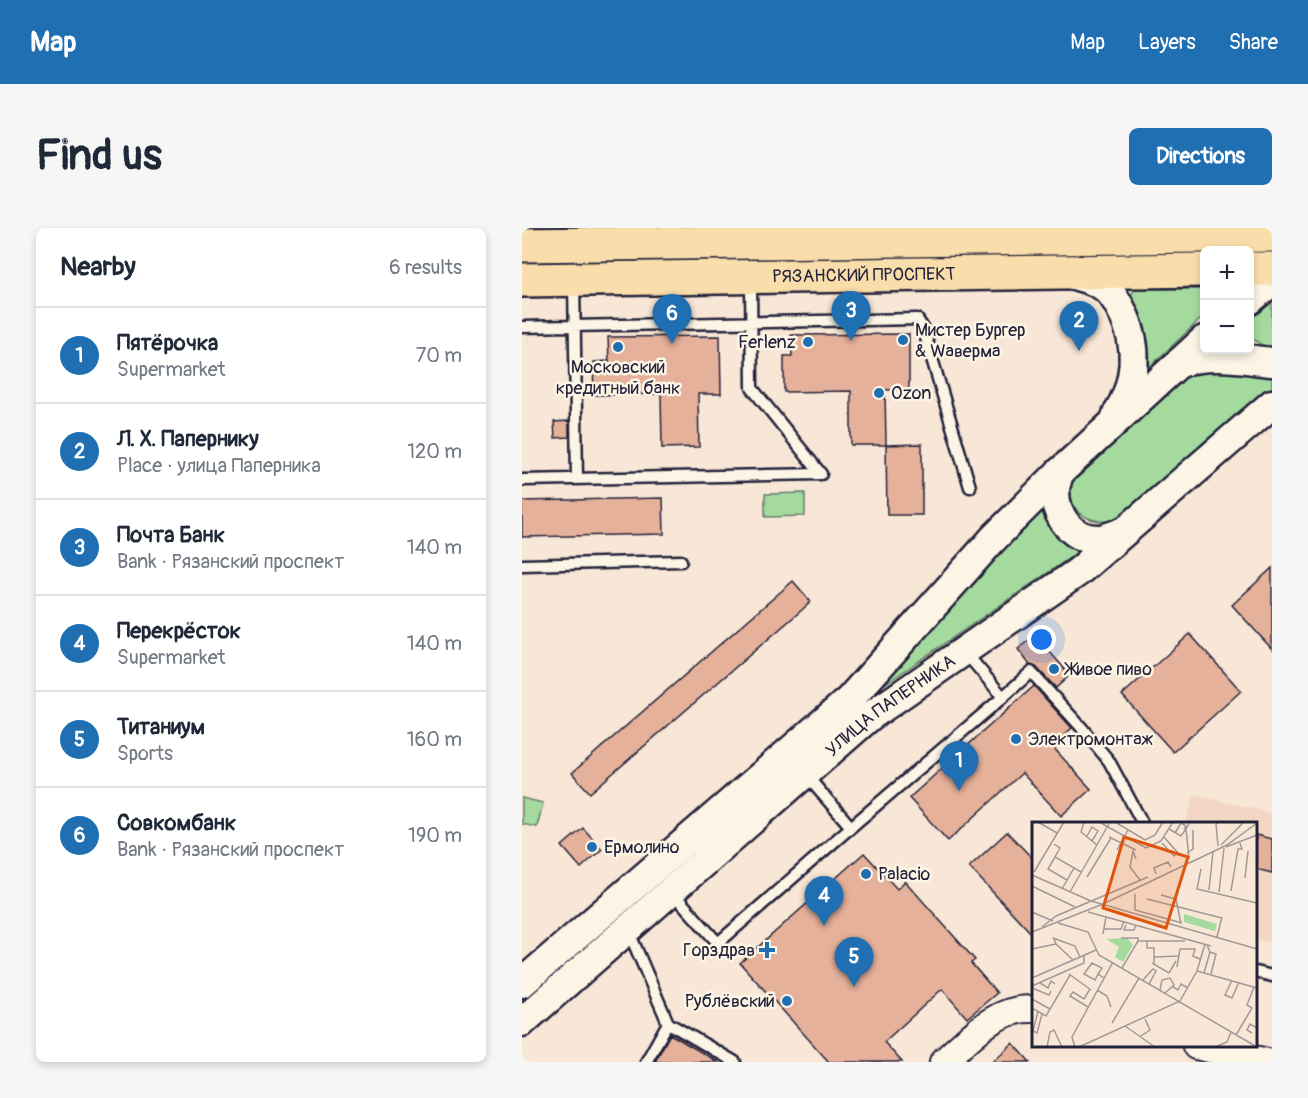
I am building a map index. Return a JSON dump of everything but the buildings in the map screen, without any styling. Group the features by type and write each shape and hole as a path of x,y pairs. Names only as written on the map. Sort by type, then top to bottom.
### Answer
{"main road":[{"name":"РЯЗАНСКИЙ ПРОСПЕКТ","path":"522,245 1272,235"},
{"path":"1254,269 1272,269"},
{"name":"РЯЗАНСКИЙ ПРОСПЕКТ","path":"522,280 1200,270"},
{"path":"1059,271 1095,281 1109,291 1126,319 1132,339 1134,367 1126,401 1110,426"},
{"path":"1254,297 1272,281"},
{"name":"УЛИЦА ПАПЕРНИКА","path":"522,983 849,700 993,539 1059,473 1200,344"},
{"path":"1179,363 1196,357 1215,356 1272,362"},
{"name":"УЛИЦА ПАПЕРНИКА","path":"522,1022 869,717 1078,572 1272,404"},
{"path":"1059,473 1055,490 1059,512 1067,526 1080,537 1101,539 1123,532"}],"street":[{"path":"943,1062 992,1019 1020,1008 1032,1009"},
{"path":"1200,1047 1267,1062"}],"lane":[{"path":"522,480 821,474 752,388 751,276"},
{"path":"574,279 577,479"},
{"path":"522,327 917,319 923,328 970,487"},
{"path":"522,565 681,561"},
{"path":"964,651 1003,697"},
{"path":"672,891 718,943 1030,672 1081,727 1109,762 1142,822"},
{"path":"805,774 851,827"},
{"path":"628,930 668,1023 735,1062"},
{"path":"1257,972 1272,976"},
{"path":"646,1062 668,1023"}],"shaded area":[{"path":"1194,794 1272,813 1272,943 1257,939 1257,822 1187,822"}],"green space":[{"path":"1134,289 1200,289 1200,320 1146,370 1132,294"},
{"path":"1272,294 1272,347 1262,345 1254,340 1254,310"},
{"path":"1189,366 1272,369 1272,387 1121,519 1097,521 1087,518 1079,512 1071,496 1071,485 1075,472"},
{"path":"805,493 805,516 765,517 765,494"},
{"path":"1045,499 1085,547 869,695"},
{"path":"522,798 543,803 537,827 522,824"}],"place":[{"name":"Мистер Бургер & Wаверма","path":"903,340"},
{"name":"Почта Банк","path":"851,341"},
{"name":"Ferlenz","path":"808,342"},
{"name":"Совкомбанк","path":"672,344"},
{"name":"Московский кредитный банк","path":"618,347"},
{"name":"Л. Х. Папернику","path":"1079,351"},
{"name":"Ozon","path":"879,393"},
{"name":"Живое пиво","path":"1054,669"},
{"name":"Электромонтаж","path":"1016,739"},
{"name":"Пятёрочка","path":"959,791"},
{"name":"Ермолино","path":"592,847"},
{"name":"Palacio","path":"866,874"},
{"name":"Перекрёсток","path":"824,926"},
{"name":"Горздрав","path":"767,950"},
{"name":"Титаниум","path":"854,987"},
{"name":"Рублёвский","path":"787,1001"}]}
